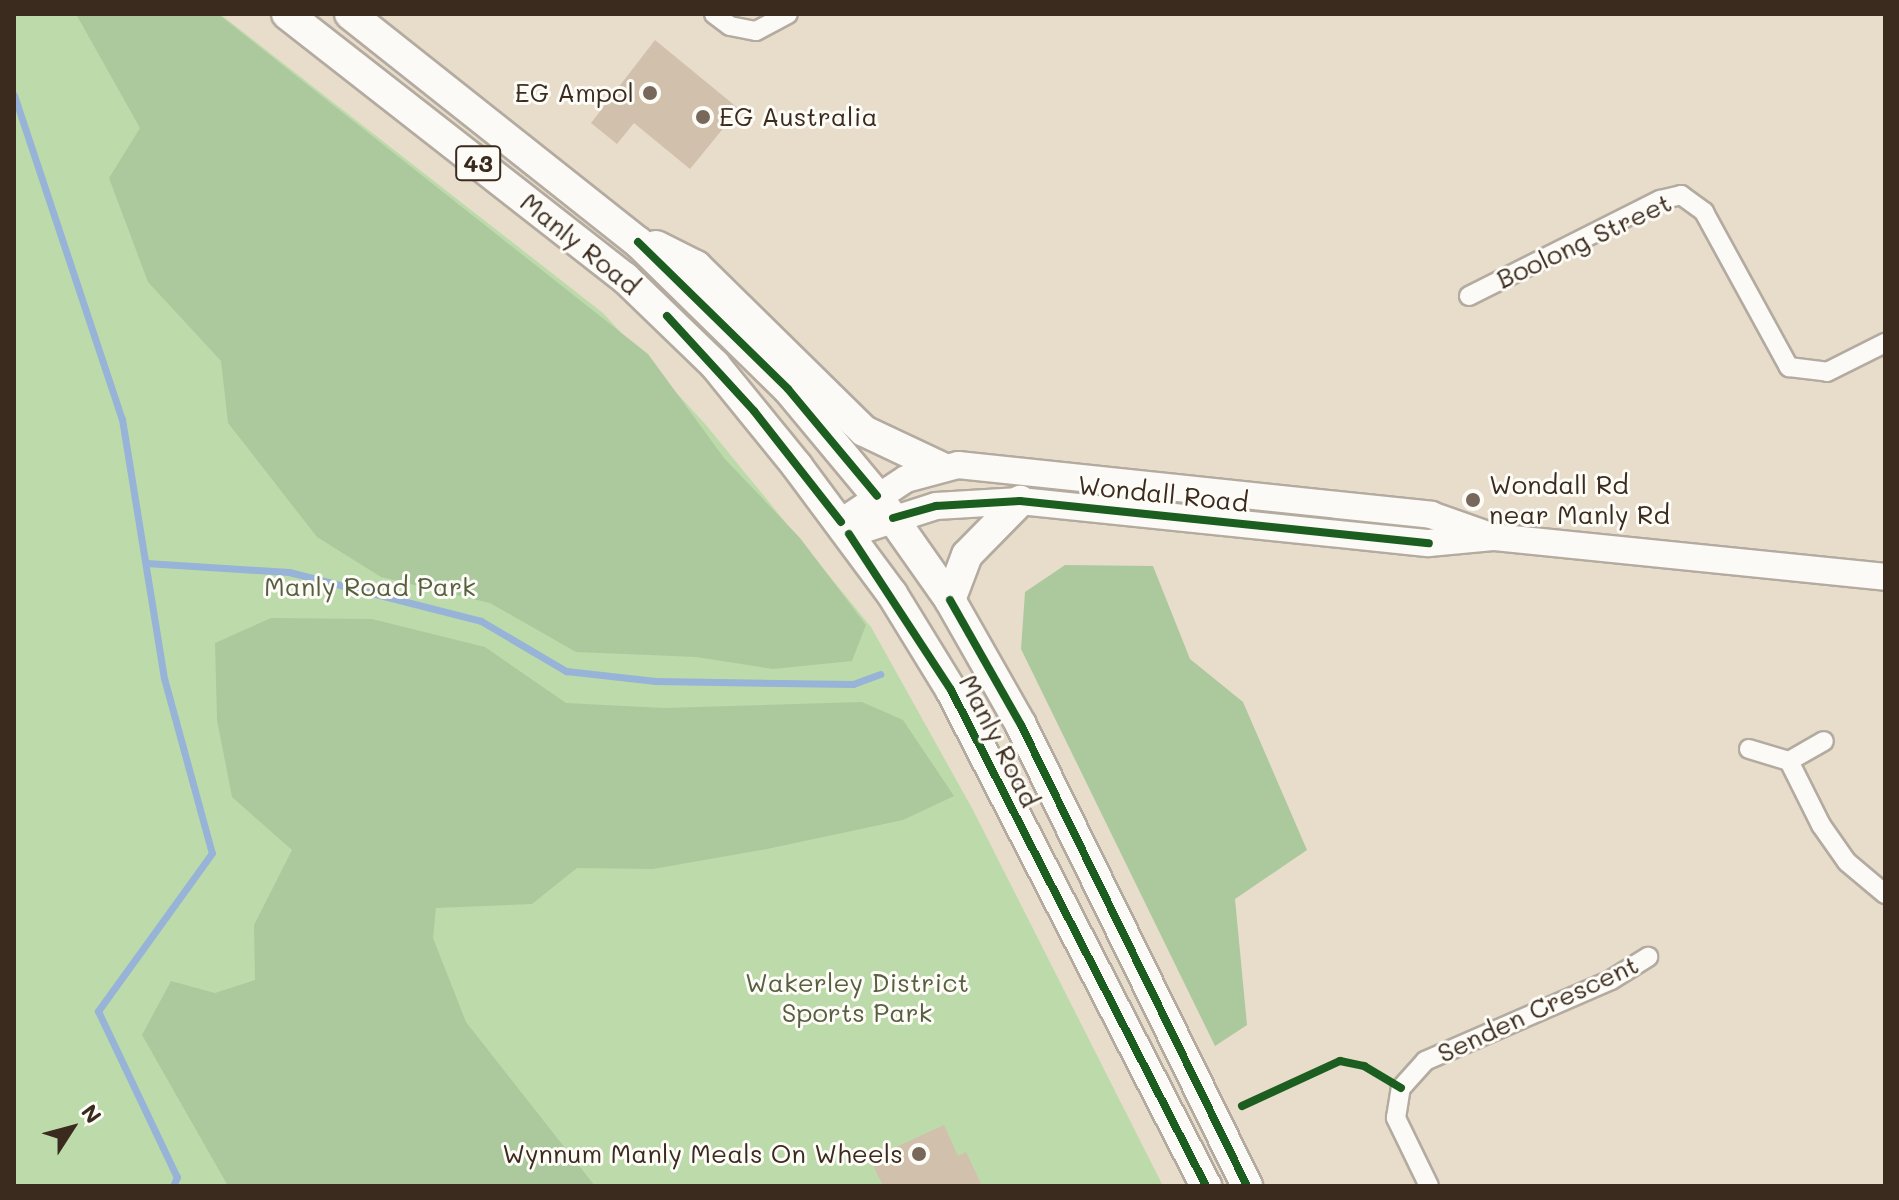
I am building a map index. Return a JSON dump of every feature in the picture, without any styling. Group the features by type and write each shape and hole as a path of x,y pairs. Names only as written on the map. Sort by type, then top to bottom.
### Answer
{"main road":[{"name":"Manly Road","path":"287,14 667,316 754,411 845,528 951,690 1206,1186"},
{"name":"Manly Road","path":"350,14 638,242 788,389 885,507 950,600 1021,725 1247,1186"},
{"path":"638,242 670,249 696,266 864,431 940,467"},
{"name":"Wondall Road","path":"845,528 885,507 940,467 977,466 1431,515 1493,537"},
{"name":"Wondall Road","path":"885,507 1020,501 1429,543 1493,537 1885,577"},
{"path":"950,600 967,555 1020,501"}],"street":[{"path":"714,14 730,26 756,31 788,14"},
{"name":"Boolong Street","path":"1469,296 1660,200 1681,195 1704,212 1789,367 1827,372 1885,343"},
{"path":"1749,749 1789,761 1824,741"},
{"path":"1789,761 1821,825 1847,862 1885,894"},
{"name":"Senden Crescent","path":"1429,1186 1396,1118 1401,1088 1425,1061 1611,980 1648,957"}],"green space":[{"name":"Manly Road Park","path":"14,14 220,14 603,313 706,425 871,627 973,810 1163,1186 14,1186"},
{"path":"76,14 218,14 648,354 724,458 800,538 866,625 852,661 773,669 696,657 576,652 490,603 381,577 317,537 228,423 221,361 148,282 109,178 140,128"},
{"path":"1065,565 1153,566 1190,659 1243,702 1307,850 1235,899 1247,1025 1215,1046 1021,649 1025,592"},
{"path":"271,618 372,619 485,647 566,703 664,708 862,702 903,720 954,796 903,820 767,849 653,869 577,868 532,904 436,908 433,938 466,1022 595,1186 228,1186 142,1035 171,981 215,993 255,980 254,925 292,850 232,797 217,720 215,643"}],"building":[{"path":"655,40 739,109 690,169 634,123 617,144 591,123"},
{"name":"Wynnum Manly Meals On Wheels","path":"944,1125 958,1156 966,1152 982,1186 883,1186 870,1159"}],"waterway":[{"path":"14,95 122,419 164,678 212,853 98,1011 177,1177 173,1186"},
{"path":"146,563 289,572 481,621 566,671 655,681 853,684 880,674"}],"cycle path":[{"path":"638,242 788,389 877,496"},
{"path":"667,316 754,411 841,522"},
{"path":"893,518 936,506 1020,501 1429,543"},
{"path":"849,534 951,690 1206,1186"},
{"path":"950,600 1021,725 1247,1186"},
{"path":"1242,1106 1340,1061 1364,1066 1401,1088"}],"place":[{"name":"EG Ampol","path":"650,93"},
{"name":"EG Australia","path":"703,117"},
{"name":"Wondall Rd near Manly Rd","path":"1473,500"},
{"name":"Wynnum Manly Meals On Wheels","path":"919,1154"}],"park label":[{"name":"Wakerley District Sports Park","path":"857,998"}]}
